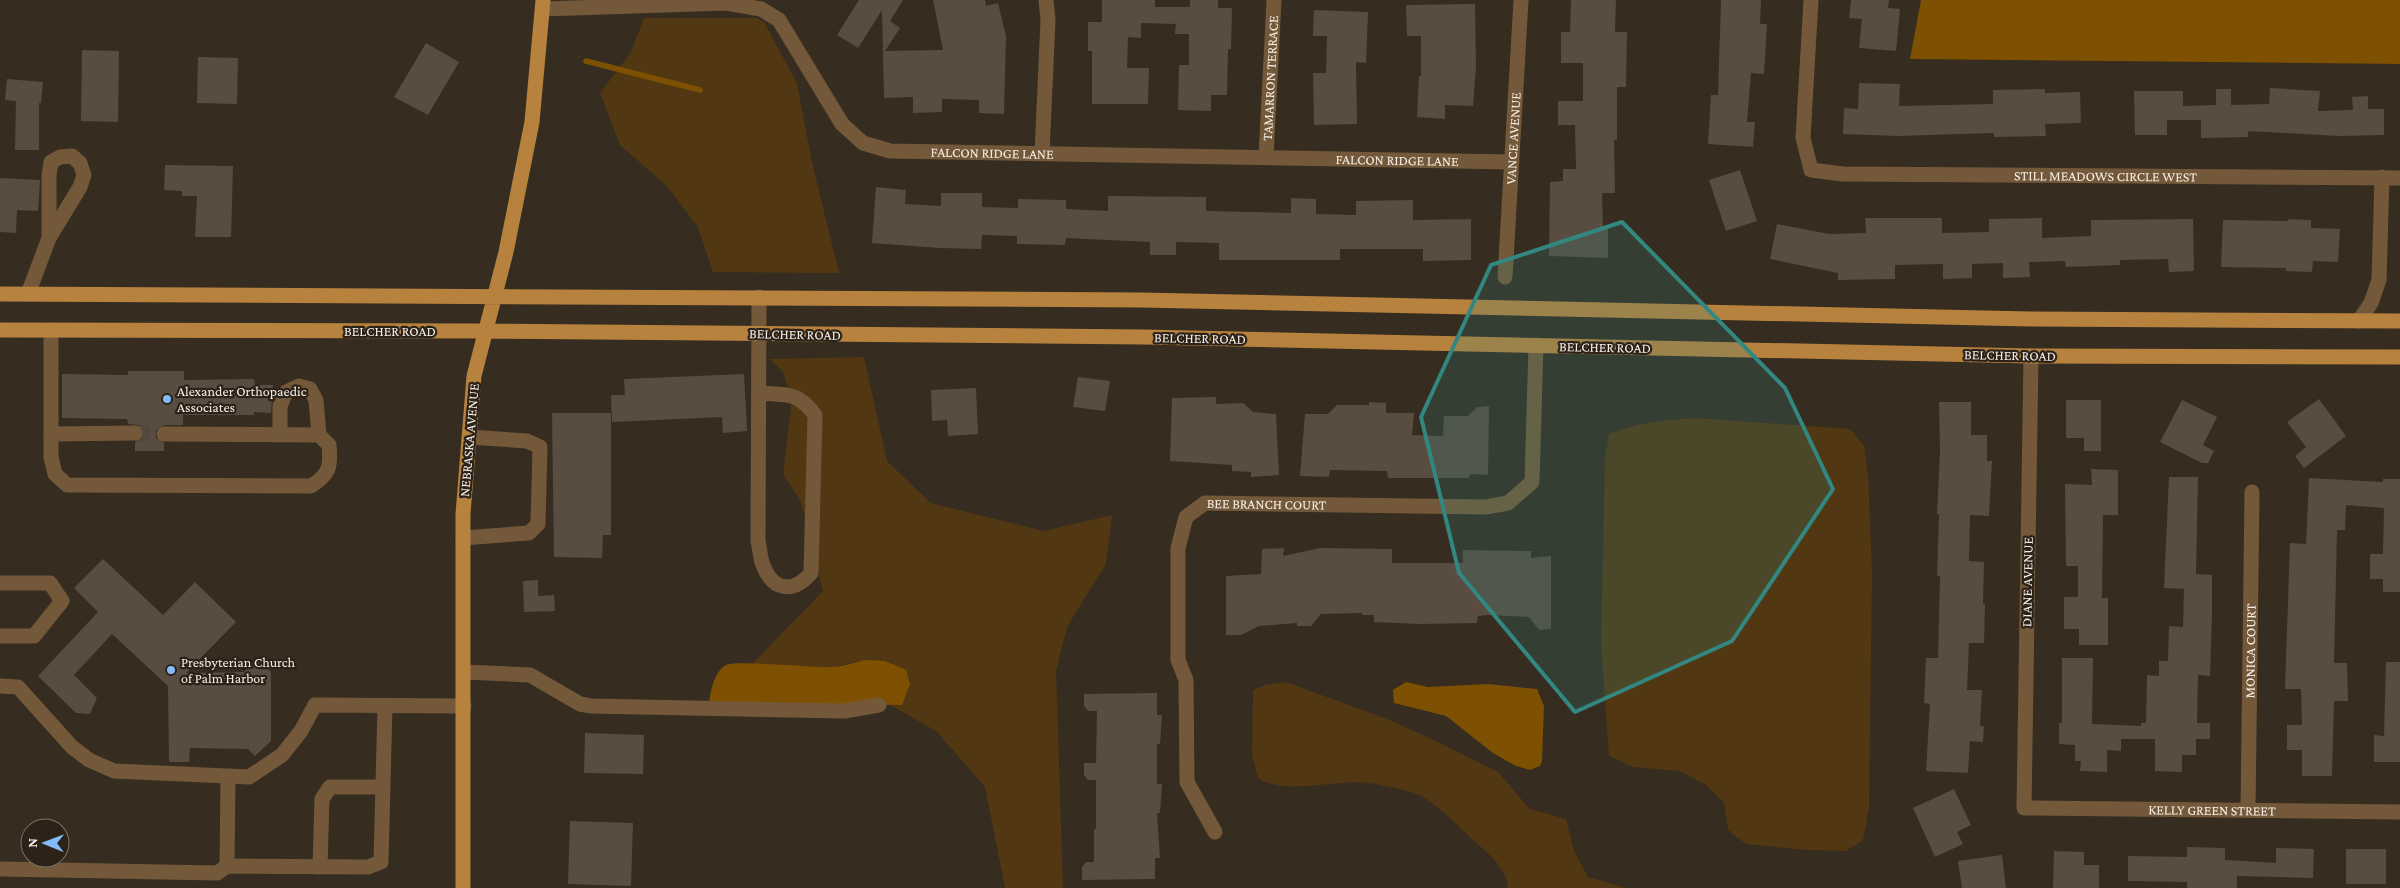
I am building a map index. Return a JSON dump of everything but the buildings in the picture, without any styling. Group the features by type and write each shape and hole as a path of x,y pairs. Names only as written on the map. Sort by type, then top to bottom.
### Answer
{"main road":[{"name":"NEBRASKA AVENUE","path":"463,888 463,538 474,376 506,252 532,122 543,4"},
{"path":"0,294 494,295 1142,300 2031,319 2400,321"},
{"name":"BELCHER ROAD","path":"0,330 485,331 1143,337 2031,356 2400,357"}],"street":[{"path":"1042,153 1048,20 1046,0"},
{"name":"TAMARRON TERRACE","path":"1266,157 1274,0"},
{"name":"VANCE AVENUE","path":"1505,277 1521,0"},
{"name":"STILL MEADOWS CIRCLE WEST","path":"1811,0 1803,138 1811,170 1843,174 2400,178"},
{"name":"FALCON RIDGE LANE","path":"543,4 726,3 761,9 779,20 842,124 863,143 890,151 1512,162"},
{"path":"28,294 49,238 80,187 84,175 80,163 72,156 60,156 51,162 49,176 49,238"},
{"path":"2358,321 2371,303 2380,280 2382,178"},
{"path":"758,393 795,396 805,401 816,414 812,573 803,583 792,587 781,586 771,580 762,564 758,541 758,393 759,297"},
{"path":"51,330 51,457 55,474 67,485 312,486 324,478 330,462 329,445 319,435 316,400 310,389 299,386 286,392 280,406 280,435"},
{"name":"BEE BRANCH COURT","path":"1215,832 1187,782 1186,680 1178,660 1178,548 1186,517 1205,503 1486,507 1508,503 1532,482 1536,345"},
{"name":"DIANE AVENUE","path":"2024,808 2031,356"},
{"path":"51,434 135,433"},
{"path":"164,434 319,435"},
{"path":"463,538 529,533 538,524 540,447 527,441 469,437"},
{"name":"MONICA COURT","path":"2248,810 2252,492"},
{"path":"0,583 50,583 62,601 34,636 0,636"},
{"path":"464,672 530,675 580,704 591,706 835,711 879,705"},
{"path":"0,686 18,687 72,747 89,760 114,771 249,777 282,755 301,731 315,705 464,706"},
{"path":"0,869 218,873 227,866 368,867 381,862 385,706"},
{"path":"227,866 228,776"},
{"path":"320,867 322,798 330,787 383,787"},
{"name":"KELLY GREEN STREET","path":"2024,808 2400,812"}],"highlighted area":[{"path":"1622,222 1785,388 1833,489 1732,641 1575,712 1459,573 1421,417 1491,265"}],"shaded area":[{"path":"1921,0 2400,0 2400,64 1910,59"},
{"path":"644,18 756,18 764,22 797,83 811,158 839,273 713,272 698,227 666,185 620,145 600,93 631,52"},
{"path":"864,357 887,461 931,503 1044,531 1112,515 1106,564 1067,627 1056,671 1063,888 1005,888 985,787 936,731 890,705 902,704 864,660 834,667 751,665 823,591 801,502 783,474 792,400 783,372 770,359"},
{"path":"1696,418 1850,429 1864,446 1868,474 1872,571 1869,808 1863,840 1846,851 1807,850 1746,844 1728,830 1724,803 1706,785 1680,771 1633,767 1609,756 1601,644 1605,457 1609,434 1641,424"},
{"path":"864,660 885,661 906,670 910,684 902,705 709,703 716,677 726,665 744,663 833,667"},
{"path":"1286,682 1387,719 1498,772 1530,809 1566,819 1574,851 1588,877 1626,888 1508,888 1504,874 1490,855 1439,808 1424,797 1392,787 1368,783 1282,786 1258,778 1252,755 1253,690 1265,685"},
{"path":"1406,682 1428,687 1488,684 1537,689 1544,706 1542,761 1540,766 1530,770 1516,766 1493,753 1446,716 1394,703 1393,690"}],"waterway":[{"path":"586,61 700,90"}],"tunnel":[{"path":"135,433 164,434"}],"place":[{"name":"Alexander Orthopaedic Associates","path":"167,399"},
{"name":"Presbyterian Church of Palm Harbor","path":"171,670"}]}
